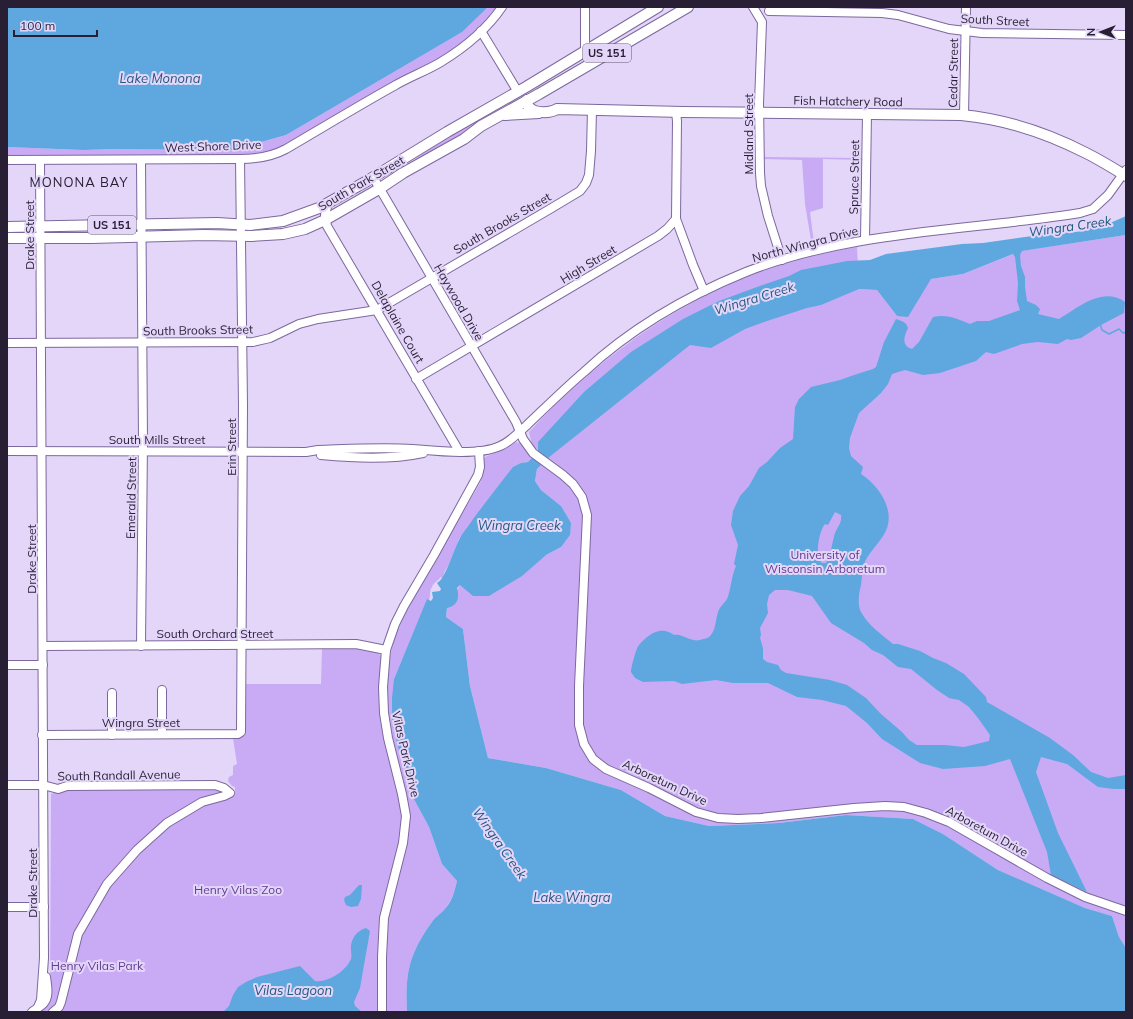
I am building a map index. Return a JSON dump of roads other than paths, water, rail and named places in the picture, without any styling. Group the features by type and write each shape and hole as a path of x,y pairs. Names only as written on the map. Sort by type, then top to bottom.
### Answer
{"main road":[{"name":"South Park Street","path":"7,227 40,225 258,224 283,221 300,216 328,203 447,132 518,92 658,7"},
{"name":"South Park Street","path":"7,238 241,236 283,234 305,229 325,220 380,189 403,173 455,144 481,126 688,7"},
{"name":"Fish Hatchery Road","path":"518,92 527,100 557,109"},
{"name":"Fish Hatchery Road","path":"527,100 531,109 547,113 557,109 964,116 988,118 1020,126 1047,136 1087,153 1125,173"},
{"path":"501,115 547,113"}],"street":[{"name":"West Shore Drive","path":"7,160 240,159 265,157 286,149 396,84 440,62 465,45 481,31 502,7"},
{"path":"585,7 585,51 591,62"},
{"name":"Midland Street","path":"753,7 762,22 760,113 761,186 768,216 782,260"},
{"name":"Cedar Street","path":"964,116 966,7"},
{"path":"759,16 772,9"},
{"name":"South Street","path":"772,9 882,13 898,15 950,29 984,33 1126,35"},
{"path":"481,31 518,92"},
{"name":"South Brooks Street","path":"7,344 253,342 270,338 299,324 318,318 377,310 580,191 586,183 589,175 592,110"},
{"path":"676,112 678,121 676,219 704,291"},
{"name":"Spruce Street","path":"865,240 866,114"},
{"name":"Erin Street","path":"240,159 243,451 242,731 240,734"},
{"name":"Drake Street","path":"35,1010 41,1000 44,958 40,160"},
{"name":"Emerald Street","path":"141,160 143,450 141,646"},
{"name":"North Wingra Drive","path":"508,441 585,370 626,337 665,312 704,291 746,272 824,248 865,240 1080,212 1093,209 1108,195 1125,173"},
{"name":"Haywood Drive","path":"372,177 472,346 520,431 523,439"},
{"path":"325,220 328,203"},
{"name":"High Street","path":"416,379 658,236 676,219"},
{"name":"Delaplaine Court","path":"325,220 327,226 416,379 460,451"},
{"name":"Arboretum Drive","path":"523,439 533,453 563,474 573,484 582,497 587,515 578,706 579,725 584,744 593,758 606,769 649,788 690,810 718,818 761,818 886,806 904,807 926,813 950,822 1047,878 1085,897 1126,911"},
{"name":"South Mills Street","path":"7,451 143,450 306,452 325,455 382,457 411,456 429,451 479,451 500,446 508,441"},
{"name":"Vilas Park Drive","path":"382,1012 384,918 403,843 406,816 388,738 384,713 383,678 386,650 395,624 404,606 478,475 480,467 479,451"},
{"name":"South Orchard Street","path":"43,646 356,644 386,650"},
{"path":"7,665 43,665"},
{"path":"162,690 162,734"},
{"path":"112,693 112,735"},
{"name":"Wingra Street","path":"42,735 240,734"},
{"name":"South Randall Avenue","path":"7,785 43,785 58,789 67,786 215,786 224,788 230,793 202,802 167,823 137,850 107,884 78,934 61,1002 59,1007 53,1012"},
{"path":"7,907 44,907"},
{"path":"35,1010 46,1012"}],"water":[{"name":"Lake Monona","path":"7,7 488,7 462,32 286,135 233,150 83,150 7,147"},
{"name":"Lake Wingra","path":"1126,216 1126,235 1022,251 1020,255 1021,266 1025,277 1027,301 1036,305 1040,309 1038,314 1059,319 1090,300 1108,296 1125,302 1124,313 1081,338 1071,340 1067,339 1058,344 1038,342 1022,344 994,354 986,352 976,361 940,373 923,375 905,370 892,374 888,384 881,393 859,413 850,438 849,448 851,456 863,467 861,474 875,486 881,494 888,510 889,519 887,528 881,540 868,556 864,564 859,602 861,612 867,621 893,644 898,644 920,651 946,663 964,674 986,697 987,702 1050,738 1073,755 1091,772 1108,778 1126,775 1126,789 1098,787 1067,764 1041,757 1036,772 1058,833 1087,892 1051,875 1047,852 1010,759 985,766 943,769 920,763 882,739 867,723 846,706 822,700 797,697 768,683 733,683 716,680 682,684 674,681 643,682 635,678 631,672 639,645 655,632 664,631 674,635 700,640 707,638 713,632 719,610 727,599 736,566 734,564 738,545 731,525 733,511 740,496 749,486 759,468 780,448 793,439 795,407 799,399 811,387 840,380 876,367 884,342 896,319 906,324 908,328 904,340 906,346 912,349 919,342 933,317 948,317 970,324 977,321 989,321 1020,310 1017,301 1018,283 1015,257 1013,254 963,274 931,279 908,317 897,316 877,290 859,289 821,305 807,308 745,329 711,348 690,345 548,458 537,469 535,481 541,490 561,506 571,523 570,535 561,547 546,555 522,576 489,596 473,596 460,585 457,588 457,601 447,608 446,617 463,629 470,686 488,758 546,768 621,790 665,816 709,826 779,823 846,815 913,819 943,834 998,870 1085,908 1112,916 1119,937 1126,948 1126,1012 407,1012 408,975 413,954 433,920 451,901 457,881 442,864 429,827 409,790 392,722 394,679 427,599 431,601 433,598 432,592 440,591 441,589 437,583 440,581 446,570 460,537 513,467 521,463 528,462 538,451 538,442 584,392 631,352 683,319 719,301 789,276 801,270 847,261 870,260 886,254 1083,231 1090,227 1108,224","holes":["835,512 841,515 840,524 835,533 828,560 826,563 822,563 818,555 819,538 823,527 825,524 828,525","775,590 788,590 812,596 831,623 864,643 872,650 883,655 898,667 911,669 949,698 959,700 969,707 990,735 989,741 964,747 917,745 909,740 866,698 847,685 830,680 786,673 781,670 778,665 767,662 763,659 760,628 768,613 767,604 769,595"]},
{"path":"359,885 362,885 361,899 358,906 351,907 346,905 344,900 345,897 350,895"},
{"name":"Vilas Lagoon","path":"366,928 370,931 360,988 354,1002 355,1006 362,1012 223,1012 229,1006 238,987 257,977 300,966 315,981 331,978 341,972 349,963 351,959 351,946 354,936 362,929"}],"waterway":[{"path":"1100,324 1102,330 1109,334 1119,329 1123,333 1126,332"}],"district":[{"name":"MONONA BAY","path":"79,182"}],"water label":[{"name":"Wingra Creek","path":"1070,226"},
{"name":"Wingra Creek","path":"754,298"},
{"name":"Wingra Creek","path":"519,525"},
{"name":"Wingra Creek","path":"500,843"}],"park label":[{"name":"University of Wisconsin Arboretum","path":"825,561"},
{"name":"Henry Vilas Zoo","path":"238,889"},
{"name":"Henry Vilas Park","path":"97,965"}]}
